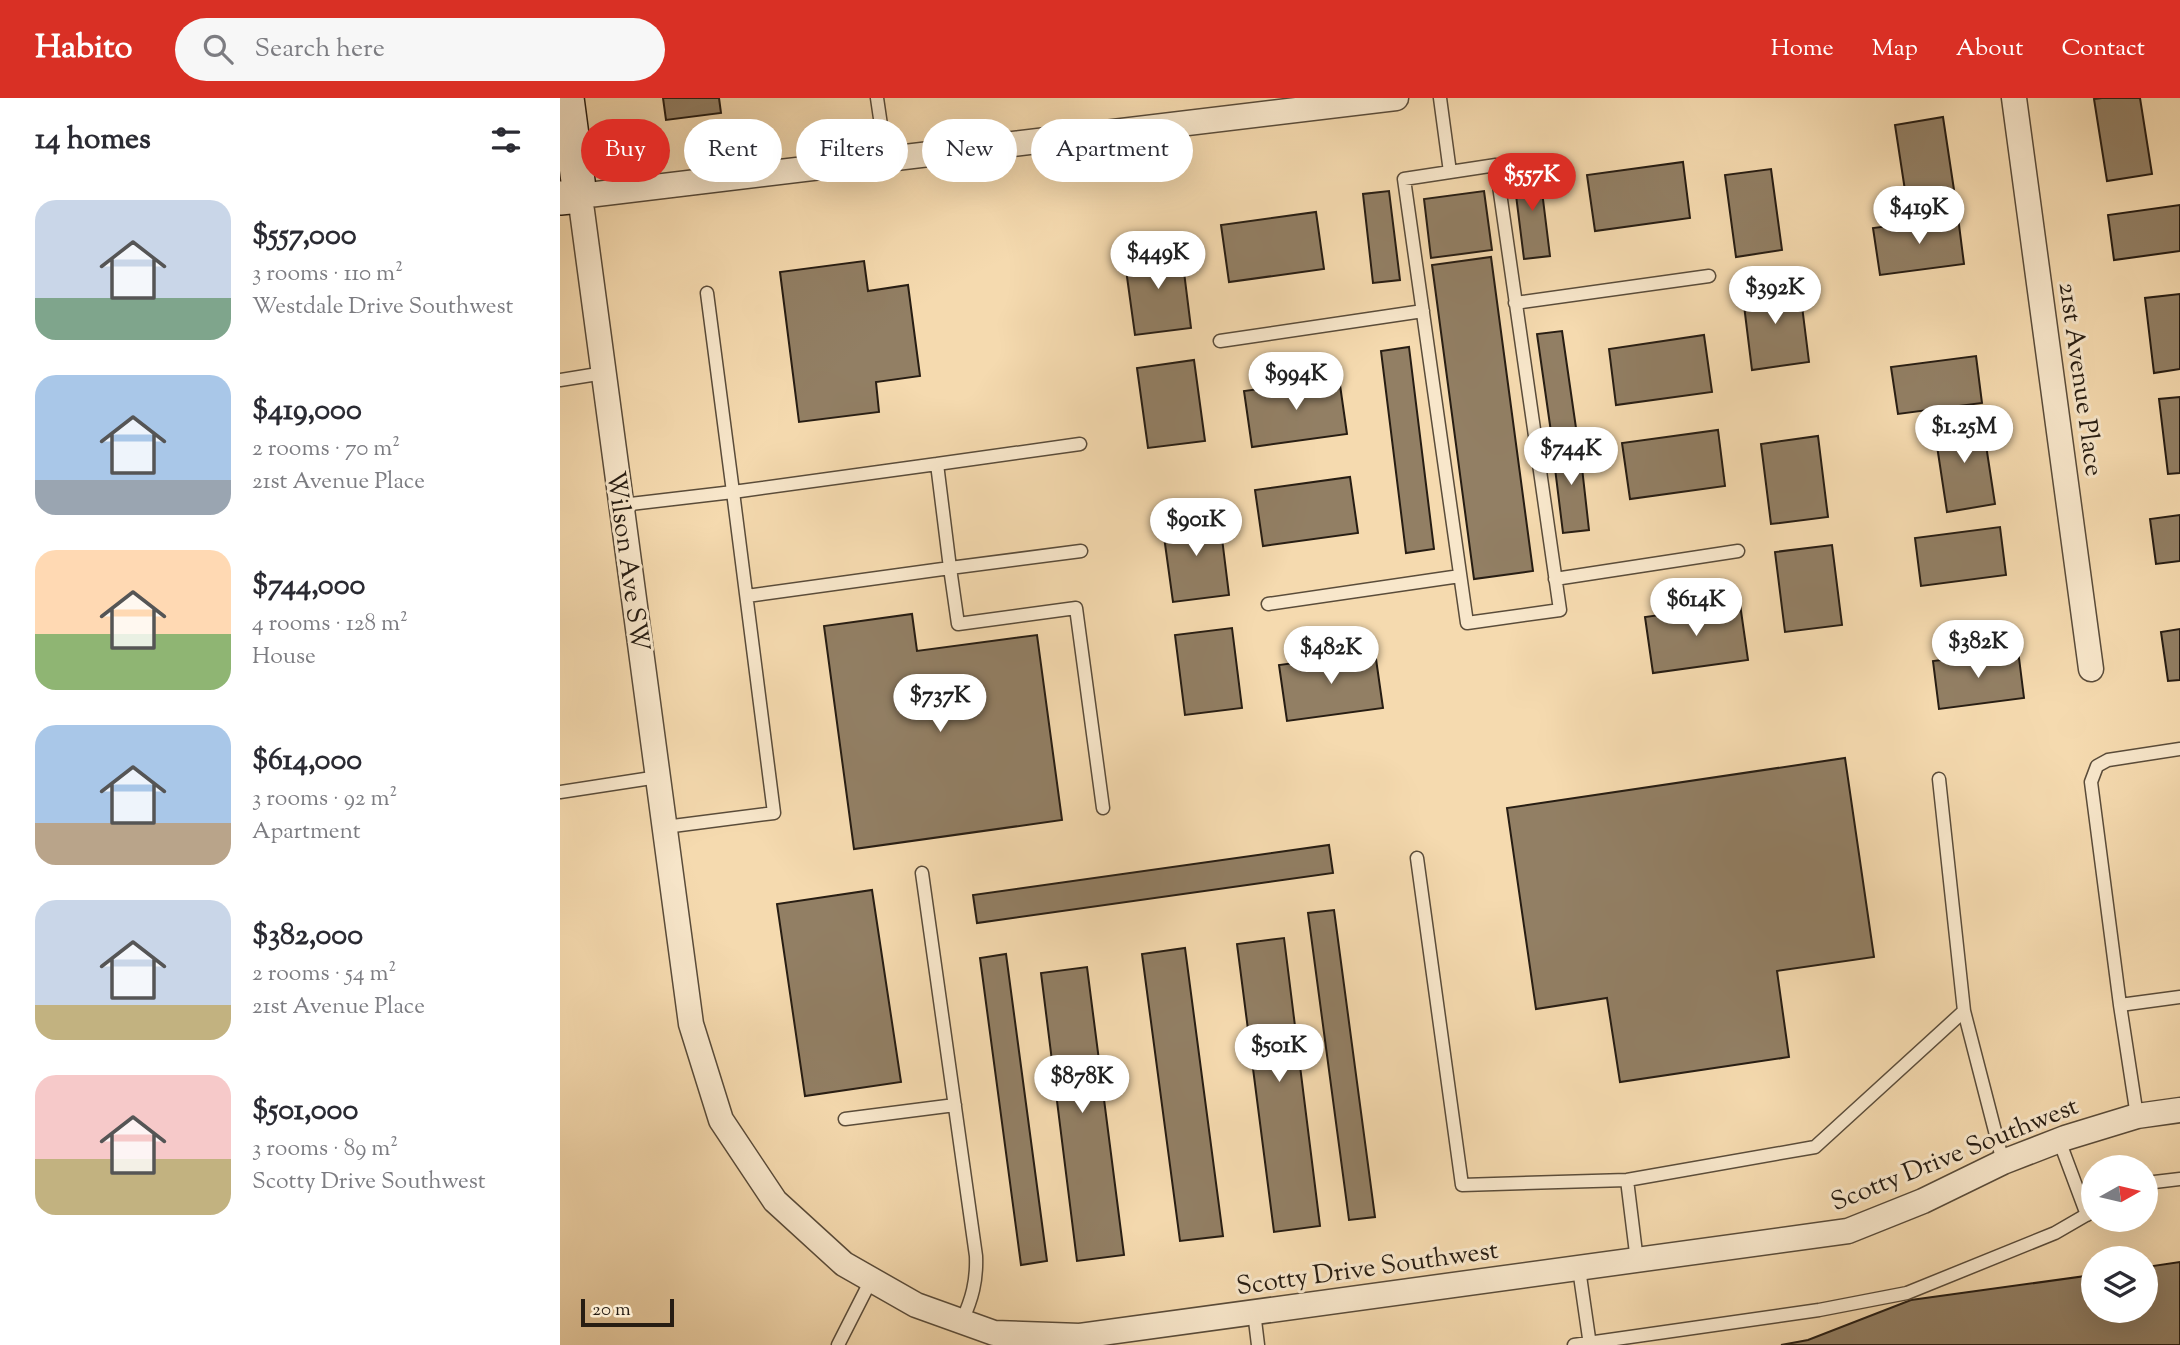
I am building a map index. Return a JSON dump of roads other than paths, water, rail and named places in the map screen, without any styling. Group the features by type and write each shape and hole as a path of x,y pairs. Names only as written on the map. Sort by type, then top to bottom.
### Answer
{"street":[{"name":"Wilson Ave SW","path":"567,98 570,197 604,373 691,1024"},
{"path":"908,156 1272,106 1396,98"},
{"name":"21st Avenue Place","path":"2014,98 2091,669"},
{"path":"570,197 796,170"},
{"name":"Scotty Drive Southwest","path":"691,1024 721,1120 775,1201 844,1264 872,1280 916,1304 993,1333 1023,1339 1080,1336 1848,1231 1923,1201 2003,1162 2059,1140 2137,1116 2180,1111"}],"lane":[{"path":"877,98 880,119"},
{"path":"1440,98 1450,172"},
{"path":"1496,165 1560,610 1467,623 1404,179 1450,172 1496,165"},
{"path":"1515,303 1709,276"},
{"path":"665,827 774,813 707,293"},
{"path":"1220,341 1423,311"},
{"path":"560,380 604,373"},
{"path":"622,505 1080,444"},
{"path":"937,464 958,624 1076,608 1102,808"},
{"path":"747,596 1081,551"},
{"path":"1555,579 1738,551"},
{"path":"1268,604 1460,576"},
{"path":"2137,1116 2091,782 2097,766 2108,760 2180,749"},
{"path":"560,792 658,777"},
{"path":"1939,779 1964,1011 2003,1162"},
{"path":"1417,858 1462,1185 1627,1180 1815,1147 1964,1011"},
{"path":"922,873 976,1256 977,1278 973,1296 962,1321"},
{"path":"2120,1006 2180,997"},
{"path":"845,1118 955,1105"},
{"path":"2059,1140 2081,1192"},
{"path":"2158,1182 2180,1179"},
{"path":"1627,1180 1637,1261"},
{"path":"1574,1345 1819,1311 1907,1293 2055,1233 2081,1218"},
{"path":"1579,1269 1590,1344"},
{"path":"838,1345 872,1280"},
{"path":"1254,1312 1258,1345"}]}
